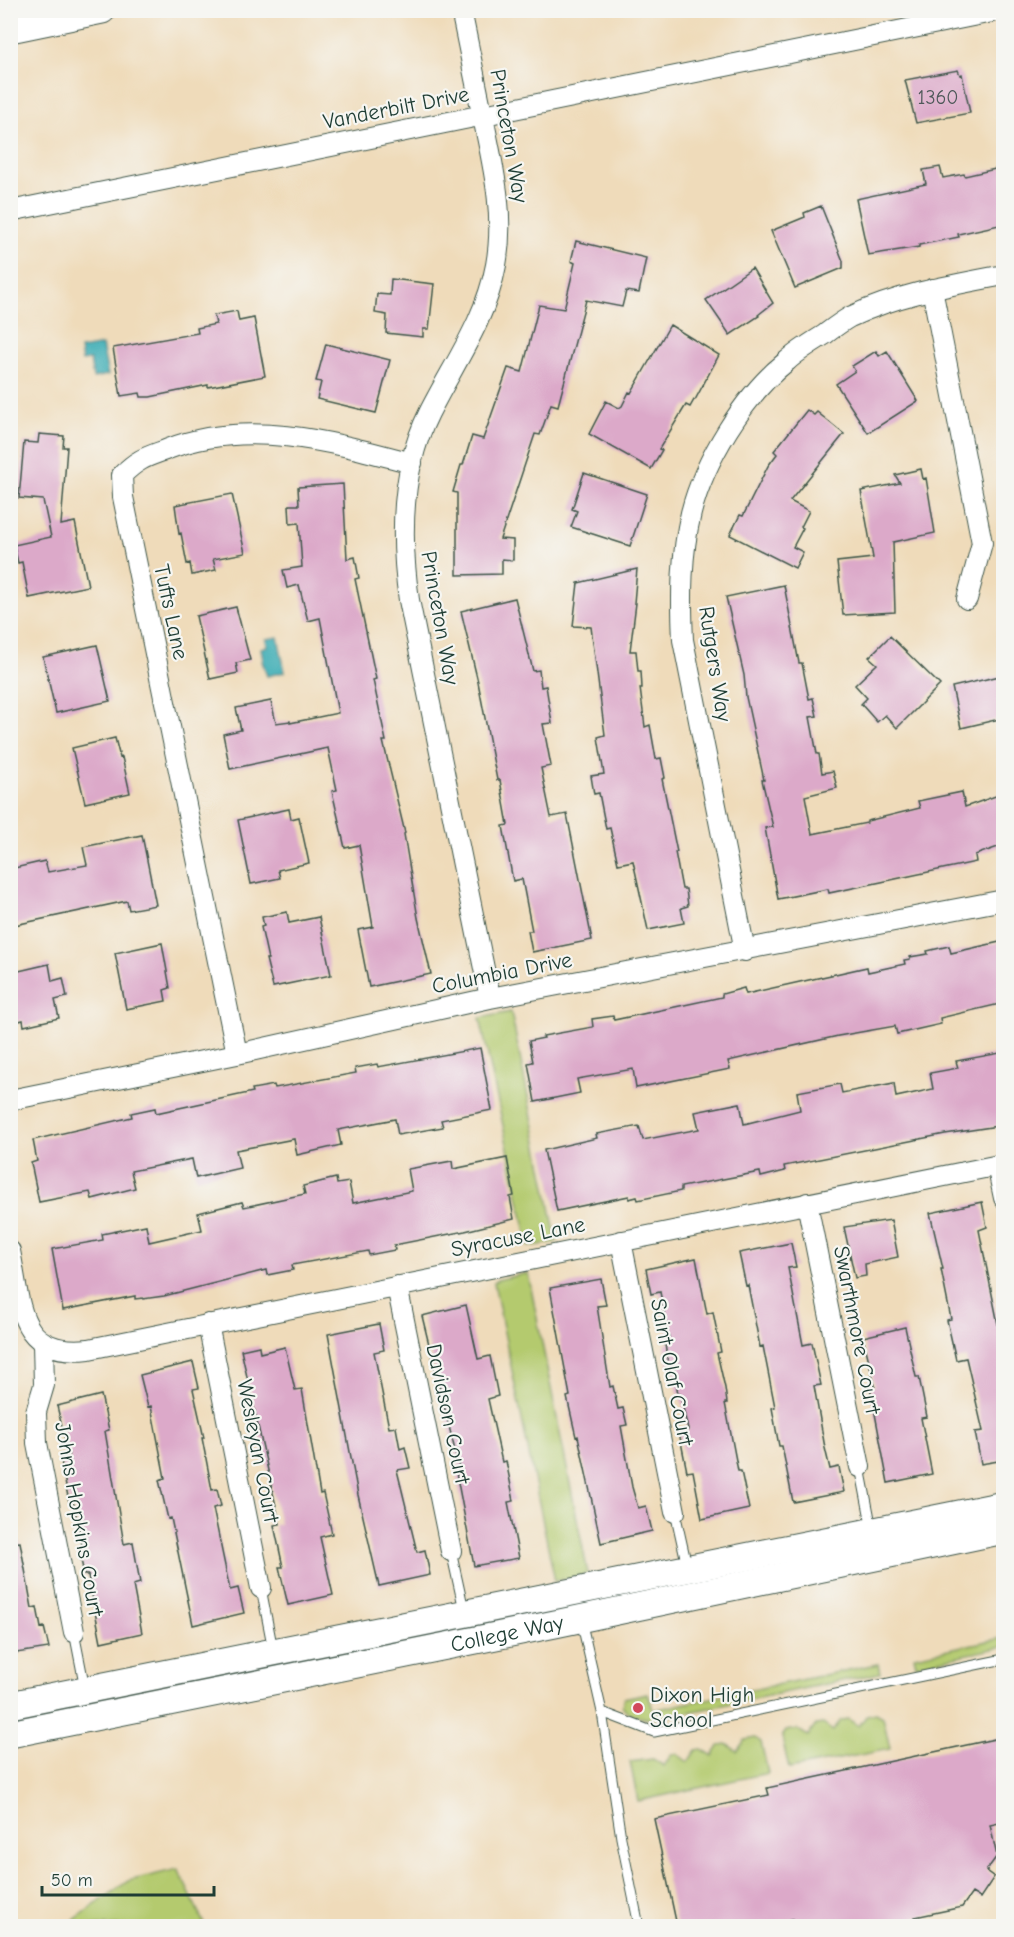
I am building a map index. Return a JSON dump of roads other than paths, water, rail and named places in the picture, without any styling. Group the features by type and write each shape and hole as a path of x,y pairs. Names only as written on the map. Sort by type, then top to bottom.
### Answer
{"street":[{"path":"10,29 102,10"},
{"name":"Princeton Way","path":"461,10 499,195 496,265 480,320 427,416 412,463 404,506 403,550 409,600 490,998"},
{"name":"Vanderbilt Drive","path":"10,211 1002,10"},
{"name":"Rutgers Way","path":"745,951 683,640 681,599 683,558 691,512 705,472 732,423 764,383 786,362 850,318 932,289 1004,275"},
{"path":"932,289 982,543 967,599"},
{"name":"Tufts Lane","path":"237,1054 123,496 122,476 136,461 192,439 251,434 334,442 412,463"},
{"name":"Columbia Drive","path":"10,1100 237,1054 490,998 1004,900"},
{"path":"1000,1165 1004,1198"},
{"name":"Syracuse Lane","path":"43,1344 69,1352 89,1349 1000,1165"},
{"name":"Swarthmore Court","path":"807,1203 860,1467"},
{"name":"Saint Olaf Court","path":"621,1241 675,1512"},
{"path":"10,1251 26,1323 43,1344"},
{"name":"Davidson Court","path":"397,1286 451,1551"},
{"name":"Wesleyan Court","path":"208,1324 261,1588"},
{"name":"Johns Hopkins Court","path":"43,1344 44,1385 36,1412 37,1443 74,1632"},
{"name":"College Way","path":"10,1705 273,1650 465,1614 617,1589 688,1568 1004,1504"},
{"name":"College Way","path":"10,1734 590,1611 1004,1530"}],"lane":[{"path":"860,1467 872,1531"},
{"path":"675,1512 688,1568"},
{"path":"451,1551 465,1614"},
{"path":"261,1588 273,1650"},
{"path":"590,1611 621,1838 639,1926"},
{"path":"74,1632 86,1690"},
{"path":"602,1712 654,1732 1004,1659"}],"water":[{"path":"102,345 108,375 93,378 90,360 82,361 80,349"},
{"path":"278,637 285,672 267,676 261,648 267,646 266,639"}],"place":[{"name":"Dixon High School","path":"638,1708"}]}
